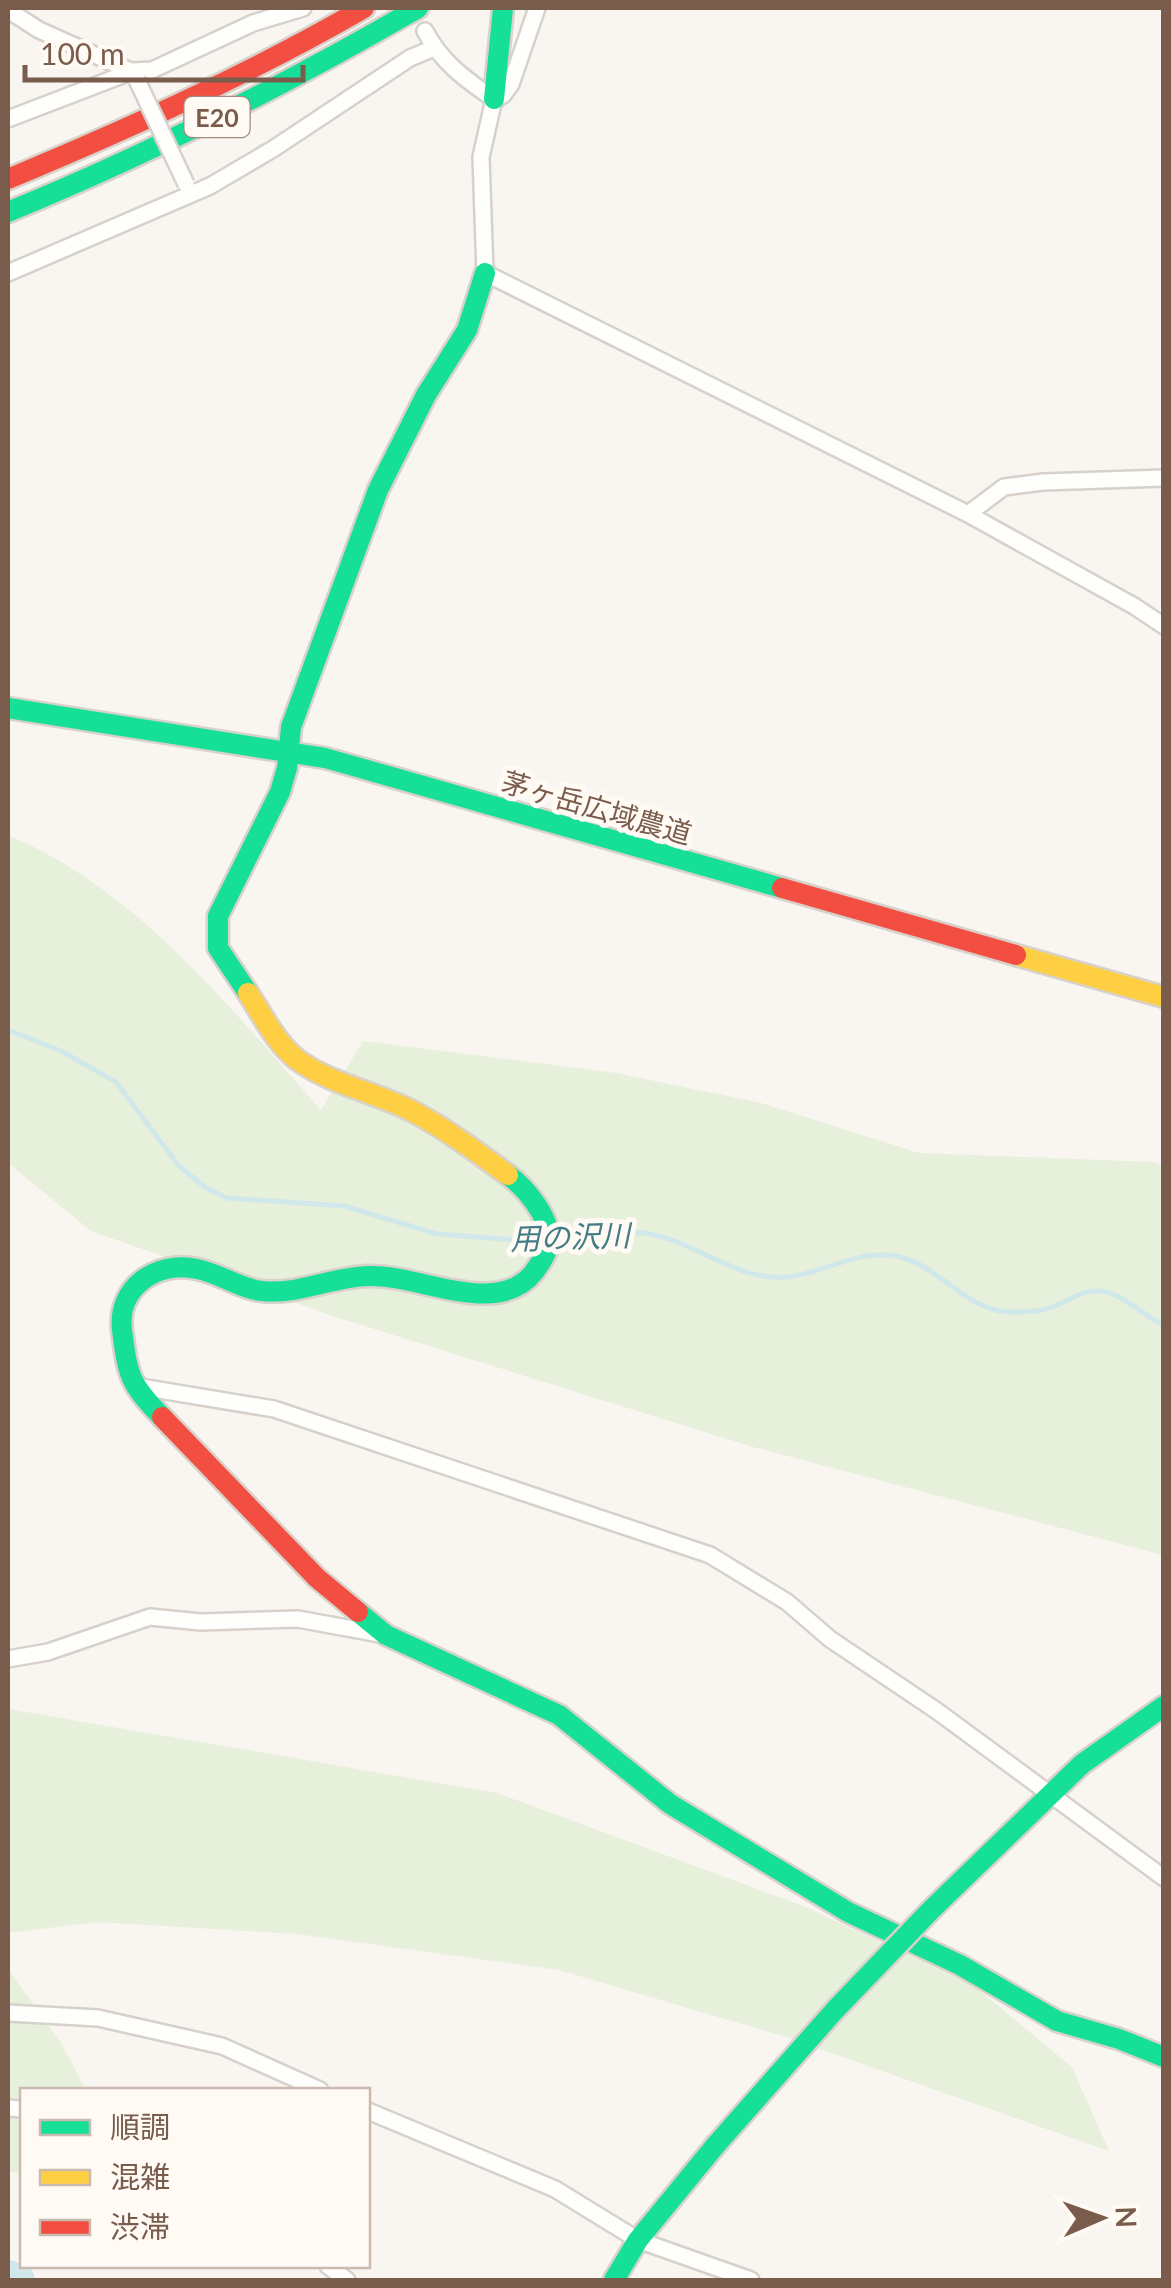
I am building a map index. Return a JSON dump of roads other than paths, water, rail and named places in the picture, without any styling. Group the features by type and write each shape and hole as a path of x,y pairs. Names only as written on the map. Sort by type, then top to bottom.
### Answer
{"main road":[{"name":"E20","path":"8,180 218,86 364,8"},
{"name":"E20","path":"8,212 230,111 418,8"},
{"path":"494,99 503,8"},
{"path":"486,273 467,330 426,396 378,490 291,726 280,792 218,916 218,948 282,1044 298,1060 338,1082 410,1110 464,1142 520,1184 546,1222 549,1238 544,1257 526,1282 512,1291 491,1295 393,1275 371,1275 286,1291 259,1291 199,1269 167,1268 135,1284 126,1298 123,1346 130,1379 317,1578 386,1635 559,1714 670,1804 848,1912 960,1965 1057,2021 1164,2057"},
{"name":"茅ヶ岳広域農道","path":"8,708 288,751 422,785 1164,997"},
{"path":"614,2280 638,2240 714,2146 930,1910 1047,1795 1118,1736 1164,1706"}],"street":[{"path":"8,119 152,70 253,23 303,8"},
{"path":"494,99 511,84 537,8"},
{"path":"8,10 39,30 135,75 188,190"},
{"path":"425,31 434,48 465,79 494,99"},
{"path":"8,273 274,149 410,58 434,48"},
{"path":"494,99 482,157 486,273 968,514 1164,626"},
{"path":"968,514 1004,487 1164,478"},
{"path":"135,1386 274,1409 710,1555 788,1602 830,1639 937,1711 1164,1878"},
{"path":"8,1658 64,1647 150,1617 201,1622 298,1619 386,1635"},
{"path":"8,2014 98,2018 222,2046 316,2088"},
{"path":"370,2111 554,2189 638,2240 751,2280"}],"waterway":[{"name":"用の沢川","path":"8,1030 61,1051 116,1082 179,1166 206,1188 227,1198 344,1206 437,1234 541,1242"},
{"name":"用の沢川","path":"552,1242 643,1233 769,1277 802,1275 871,1255 900,1257 926,1268 974,1301 1000,1311 1041,1310 1096,1291 1123,1299 1164,1325"},
{"path":"8,2276 19,2280"}]}
